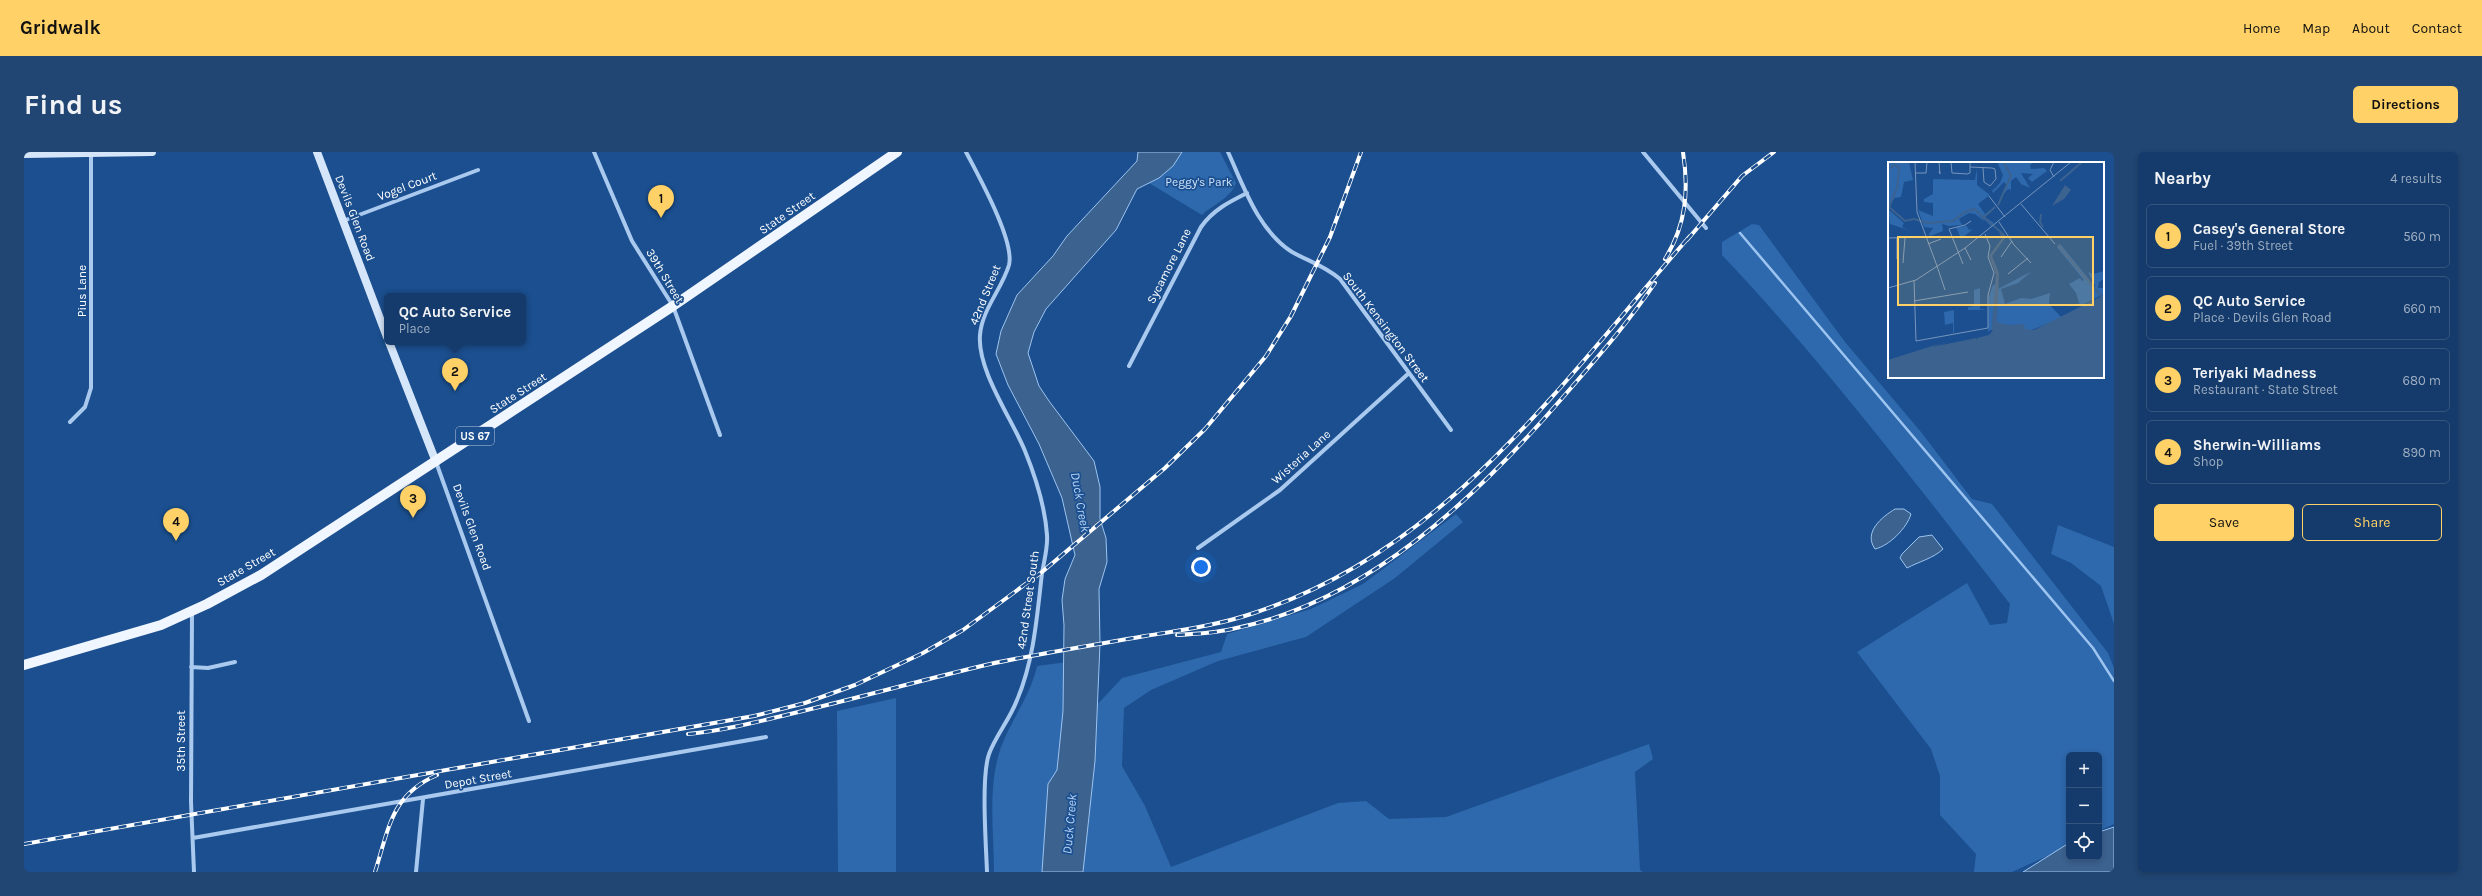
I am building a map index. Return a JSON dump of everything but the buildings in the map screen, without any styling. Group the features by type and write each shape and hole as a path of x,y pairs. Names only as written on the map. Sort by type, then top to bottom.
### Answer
{"main road":[{"path":"24,154 152,152"},
{"name":"Devils Glen Road","path":"317,152 384,329"},
{"name":"State Street","path":"24,665 122,638 161,625 192,611 261,575 673,306 897,152"},
{"name":"Devils Glen Road","path":"390,345 436,462"}],"street":[{"name":"39th Street","path":"594,152 632,241 673,306 720,435"},
{"name":"42nd Street","path":"966,152 982,181 1008,244 1009,263 986,313 980,335 983,358 998,399 1025,450 1032,468"},
{"name":"South Kensington Street","path":"1228,152 1247,193 1268,231 1278,241 1292,251 1322,265 1340,279 1451,430"},
{"path":"1642,152 1706,228"},
{"name":"Pius Lane","path":"70,422 86,407 91,388 91,153"},
{"name":"Vogel Court","path":"343,221 478,170"},
{"name":"Sycamore Lane","path":"1129,366 1201,227 1208,217 1224,205 1247,193"},
{"name":"Wisteria Lane","path":"1198,548 1280,490 1409,373"},
{"name":"Devils Glen Road","path":"436,462 529,721"},
{"name":"42nd Street South","path":"987,872 986,772 989,755 1018,700 1031,655 1047,538 1044,512 1032,468"},
{"name":"35th Street","path":"192,611 191,667 194,872"},
{"path":"191,667 208,668 234,662"},
{"name":"Depot Street","path":"193,838 423,799 766,737"},
{"path":"416,872 423,799"}],"green space":[{"name":"Peggy's Park","path":"1169,152 1220,152 1236,183 1234,188 1226,197 1202,215 1144,180"},
{"path":"1752,224 1759,225 1845,342 1921,432 1972,499 1992,504 2108,653 2114,668 2114,824 2102,830 2102,752 2066,752 2066,847 2012,872 1974,872 1976,854 1940,815 1940,776 1931,749 1857,652 1967,583 1990,625 2007,623 2010,604 1834,382 1798,339 1722,255 1722,242"},
{"path":"1456,514 1463,522 1395,578 1306,637 1218,661 1151,690 1124,708 1122,766 1145,806 1171,867 1338,803 1366,801 1389,819 1446,817 1649,744 1653,759 1635,772 1640,870 1643,872 1083,872 1092,710 1122,678 1221,652 1227,634 1311,609 1363,584"},
{"path":"2058,525 2114,547 2114,624 2101,586 2071,563 2051,554"},
{"path":"1090,659 1082,872 994,872 992,809 994,778 1005,736 1030,688 1037,666"},
{"path":"896,698 896,872 838,872 837,711"}],"water":[{"name":"Duck Creek","path":"1138,152 1182,152 1173,166 1159,178 1137,189 1116,230 1046,309 1034,332 1028,353 1039,386 1094,461 1100,487 1100,519 1106,538 1107,562 1099,589 1100,644 1095,761 1083,872 1042,872 1048,784 1057,770 1063,711 1064,625 1062,600 1065,579 1075,555 1062,498 1039,444 1008,385 996,354 1001,331 1017,295 1053,256 1067,236 1137,161"},
{"path":"1895,509 1904,509 1911,514 1906,525 1897,536 1886,544 1875,549 1871,537 1873,531 1885,516"},
{"path":"1932,535 1943,549 1931,557 1907,568 1900,558 1902,554 1919,537"},
{"path":"2114,827 2114,872 2023,872 2066,845 2066,860 2102,860 2102,831"}],"waterway":[{"path":"1740,233 2093,648 2114,681"}],"railway":[{"path":"24,844 754,716 805,703 855,685 923,653 963,630 1042,572 1165,468 1205,429 1266,356 1291,316 1330,237 1361,152"},
{"path":"1665,259 1678,233 1682,220 1686,180 1683,152"},
{"path":"1687,240 1742,176 1774,152"},
{"path":"688,734 725,729 761,721 990,664 1227,621 1254,613 1323,585 1386,548 1443,505 1496,456 1547,403 1690,236"},
{"path":"1177,635 1232,629 1282,615 1329,595 1374,570 1417,540 1457,507 1531,434 1611,341 1655,283"},
{"path":"375,872 389,827 394,814 401,803 410,792 422,783 437,775"}],"place":[{"name":"Casey's General Store","path":"661,218"},
{"name":"QC Auto Service","path":"455,391"},
{"name":"Teriyaki Madness","path":"413,518"},
{"name":"Sherwin-Williams","path":"176,541"}]}
